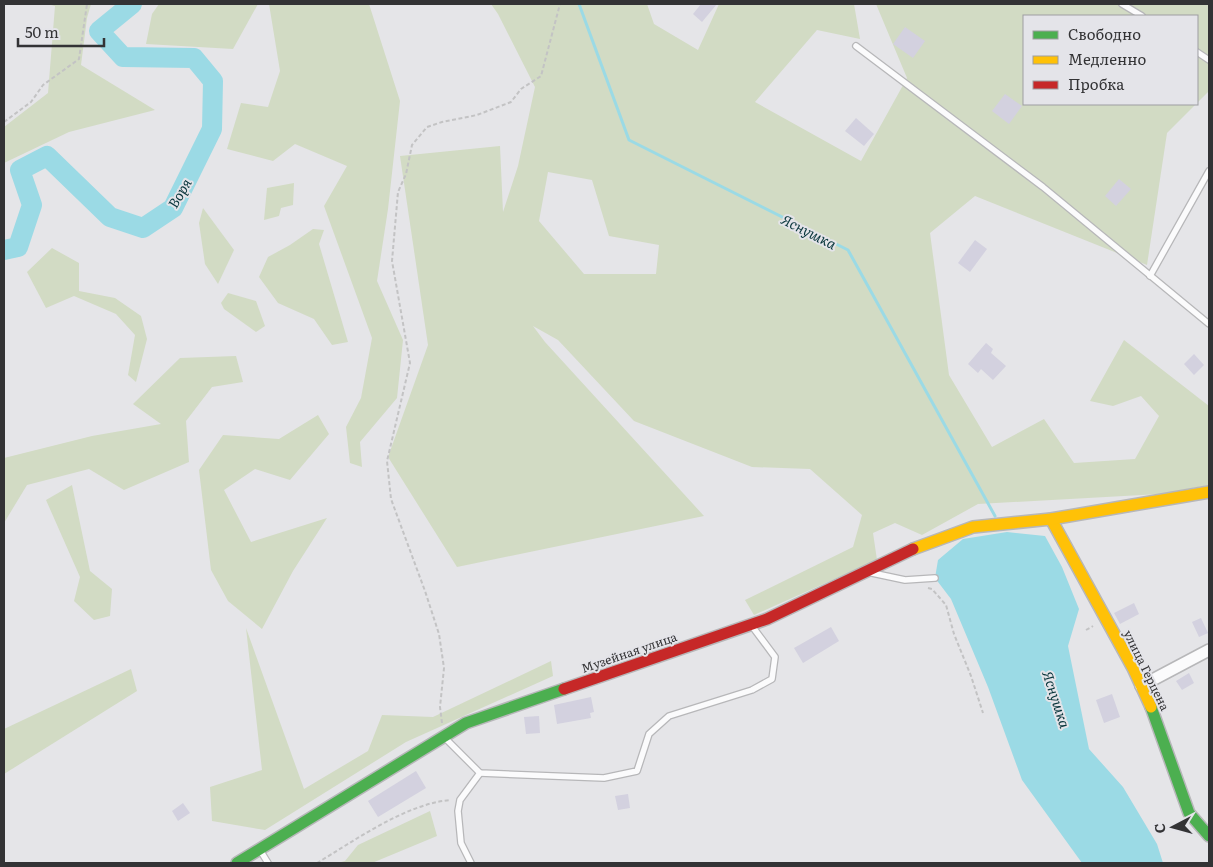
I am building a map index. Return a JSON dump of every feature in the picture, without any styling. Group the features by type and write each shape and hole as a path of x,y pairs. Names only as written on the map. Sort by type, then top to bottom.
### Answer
{"street":[{"name":"Музейная улица","path":"237,863 466,723 767,619 923,544 973,527 1051,519 1209,492"},
{"name":"улица Герцена","path":"1051,519 1133,668 1157,722 1189,813 1209,836"},
{"path":"1141,686 1209,650"}],"lane":[{"path":"1122,4 1140,15"},
{"path":"856,46 1043,187 1209,324"},
{"path":"1198,53 1209,60"},
{"path":"1150,276 1209,171"},
{"path":"865,572 905,580 935,578"},
{"path":"443,737 480,773 604,778 637,771 649,734 669,716 752,690 772,679 775,657 750,624"},
{"path":"471,863 461,843 458,811 460,800 480,773"},
{"path":"259,849 268,863"}],"path":[{"path":"4,122 31,102 43,85 79,60 87,4"},
{"path":"443,737 440,707 444,668 439,634 391,500 387,461 410,363 392,261 398,192 406,174 412,145 427,127 477,115 511,102 521,89 541,76 560,4"},
{"path":"923,586 932,589 946,605 983,713"},
{"path":"317,863 388,821 421,807 460,800"}],"green space":[{"path":"47,4 91,4 87,18 81,65 155,110 69,132 4,163 4,127 48,93 55,6"},
{"path":"159,4 258,4 233,49 146,44 152,14"},
{"path":"269,4 369,4 400,101 388,209 377,281 403,340 397,398 360,442 362,467 350,463 346,427 361,398 372,338 324,206 347,166 295,144 273,161 227,149 241,103 268,107 280,71"},
{"path":"491,4 647,4 654,24 698,50 719,4 854,4 860,39 817,30 755,102 861,161 907,78 876,4 1209,4 1209,91 1198,102 1198,15 1023,15 1023,105 1195,105 1167,133 1147,265 975,196 930,233 949,375 992,447 1044,419 1074,463 1135,459 1159,416 1141,396 1113,406 1090,401 1124,340 1209,406 1209,485 1160,494 978,504 922,535 895,523 873,533 877,560 754,615 745,600 853,547 862,515 810,469 752,467 634,421 558,340 533,326 545,342 704,516 457,567 388,457 428,345 400,156 500,146 503,212 518,166 535,87 498,14","holes":["548,172 592,180 609,236 659,245 656,274 584,274 539,221"]},
{"path":"294,183 293,205 281,208 279,216 264,220 267,188"},
{"path":"203,208 234,250 218,284 205,264 199,223"},
{"path":"313,229 324,230 319,244 348,342 332,345 314,319 278,303 259,277 268,257"},
{"path":"52,248 79,263 79,291 115,298 141,316 147,339 136,382 128,375 135,335 116,314 74,296 46,308 27,272"},
{"path":"228,293 256,301 265,326 256,332 224,309 221,303"},
{"path":"236,356 243,382 212,387 186,421 189,462 124,490 89,469 27,485 4,523 4,458 92,436 161,424 133,404 180,358"},
{"path":"318,415 329,434 290,480 255,469 224,490 251,542 327,518 293,571 262,629 228,601 211,570 199,470 223,435 279,439"},
{"path":"72,485 90,571 112,589 110,616 94,620 74,601 80,577 46,500"},
{"path":"246,628 304,789 368,751 382,715 433,717 551,661 553,676 406,742 265,830 212,821 210,787 262,770"},
{"path":"131,669 137,691 4,774 4,729"},
{"path":"430,811 437,836 372,863 337,863 345,861 358,845"}],"water":[{"path":"1007,532 1045,536 1062,567 1079,609 1068,646 1089,749 1123,787 1157,844 1163,863 1082,863 1022,780 988,687 951,599 935,578 938,560 963,539"}],"building":[{"path":"701,4 717,4 702,22 693,14"},
{"path":"905,27 925,41 913,58 893,44"},
{"path":"1005,94 1022,106 1009,124 992,111"},
{"path":"856,118 874,134 864,146 845,131"},
{"path":"1119,179 1131,189 1116,206 1105,196"},
{"path":"975,240 987,249 970,272 958,263"},
{"path":"986,343 993,349 991,353 1006,366 993,380 981,369 978,373 968,364"},
{"path":"1194,354 1204,365 1194,375 1184,364"},
{"path":"1134,603 1139,614 1120,624 1114,613"},
{"path":"1201,618 1208,633 1199,637 1192,622"},
{"path":"831,627 839,641 803,663 794,648"},
{"path":"1189,673 1194,683 1182,690 1176,681"},
{"path":"1112,694 1120,717 1104,723 1096,700"},
{"path":"591,697 594,712 590,713 591,718 557,724 554,705"},
{"path":"539,716 540,733 526,734 524,717"},
{"path":"416,771 426,788 378,817 368,801"},
{"path":"628,794 630,808 618,810 615,796"},
{"path":"183,803 190,813 178,821 172,811"}],"waterway":[{"name":"Воря","path":"4,250 18,247 32,205 20,170 47,156 110,217 143,228 173,208 212,129 213,81 194,58 123,57 99,31 132,4"},
{"name":"Яснушка","path":"579,4 629,140 848,250 995,516"}],"traffic: fast":[{"path":"237,863 466,723 564,689"},
{"path":"1151,707 1189,813 1209,836"}],"traffic: slow":[{"path":"913,549 973,527 1051,519 1209,492"},
{"path":"1051,519 1133,668 1151,707"}],"traffic: jam":[{"path":"564,689 767,619 913,549"}]}
